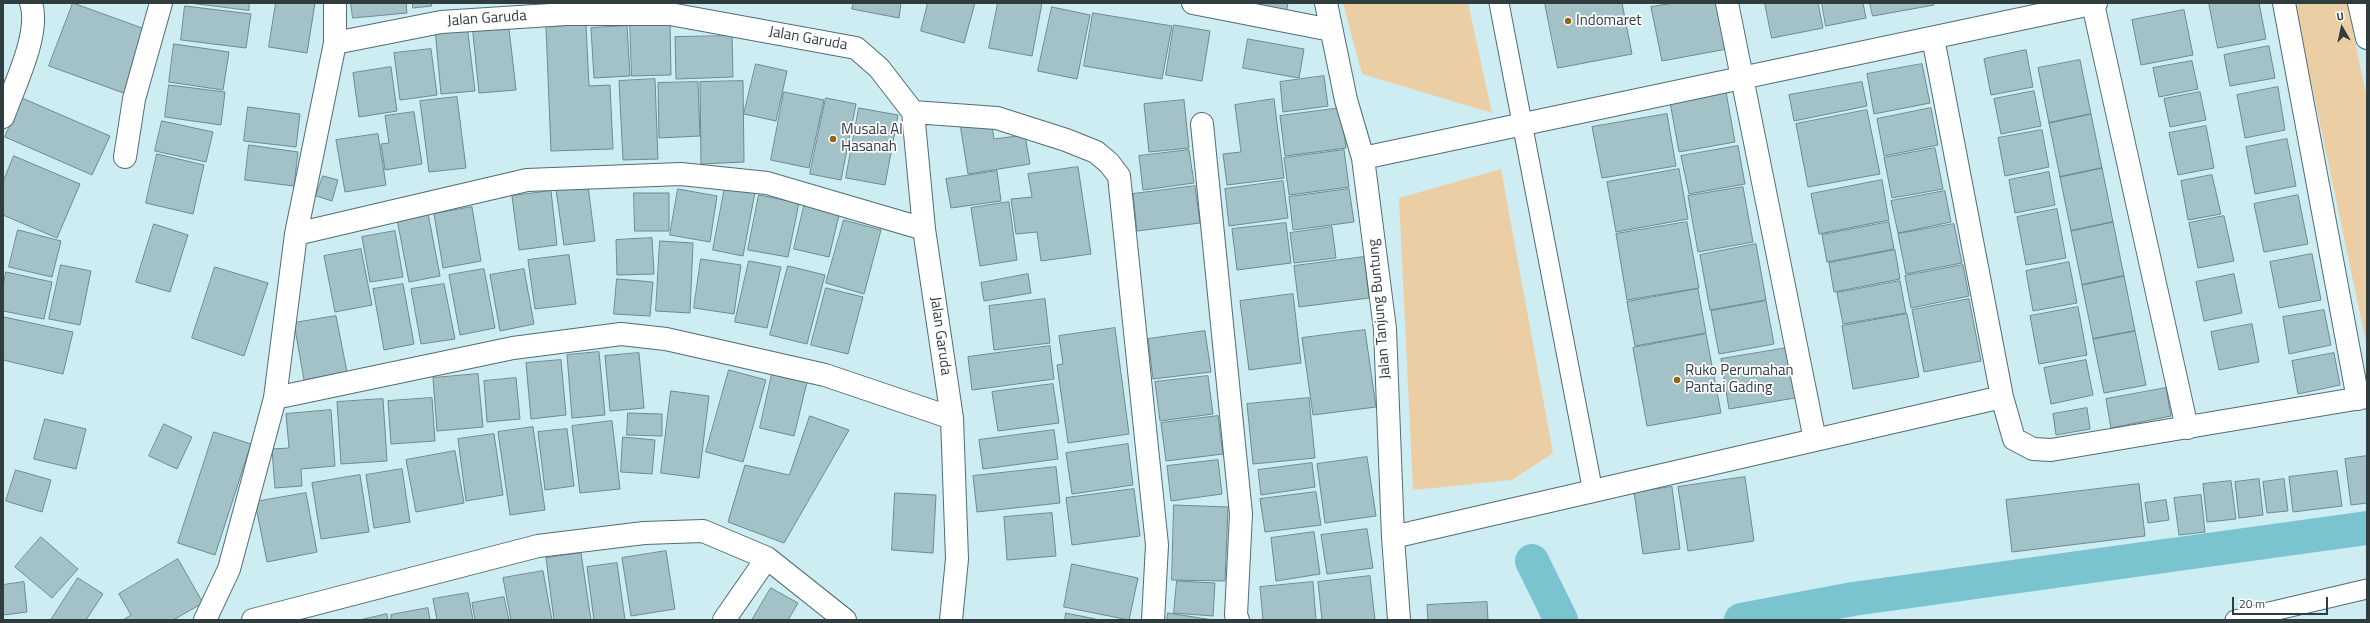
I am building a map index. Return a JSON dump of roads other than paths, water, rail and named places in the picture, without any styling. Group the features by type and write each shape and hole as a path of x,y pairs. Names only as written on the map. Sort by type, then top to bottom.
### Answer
{"street":[{"path":"3,116 34,32 34,13 31,3"},
{"path":"125,157 134,100 161,3"},
{"path":"205,620 229,569 275,398 296,234 335,43 335,3"},
{"path":"1193,3 1331,30"},
{"name":"Jalan Tanjung Buntung","path":"1326,3 1346,100 1363,158 1385,329 1393,537 1399,620"},
{"path":"1726,3 1816,440"},
{"path":"1363,158 2095,3 2187,428"},
{"path":"1933,38 2002,398 2014,439 2033,449 2051,450 2362,398 2284,3"},
{"path":"2359,3 2367,38"},
{"name":"Jalan Garuda","path":"335,43 441,22 566,14 670,14 856,48 879,68 913,112 924,229 952,418 957,559 951,620"},
{"path":"913,112 998,118 1066,140 1096,152 1109,163 1119,176 1157,545 1153,620"},
{"path":"1202,124 1241,514 1236,615 1238,620"},
{"path":"296,234 527,180 681,174 767,183 924,229"},
{"path":"275,398 513,348 621,334 666,338 825,375 952,418"},
{"path":"1393,537 2002,398"},
{"path":"253,620 538,546 644,533 703,531 767,558 845,620"},
{"path":"724,620 767,558"}],"lane":[{"path":"1499,3 1593,492"},
{"path":"2235,620 2367,589"}],"waterway":[{"path":"1741,620 1853,599 2367,528"},
{"path":"1532,561 1561,620"}],"place":[{"name":"Indomaret","path":"1568,21"},
{"name":"Musala Al Hasanah","path":"833,139"},
{"name":"Ruko Perumahan Pantai Gading","path":"1677,380"}]}
